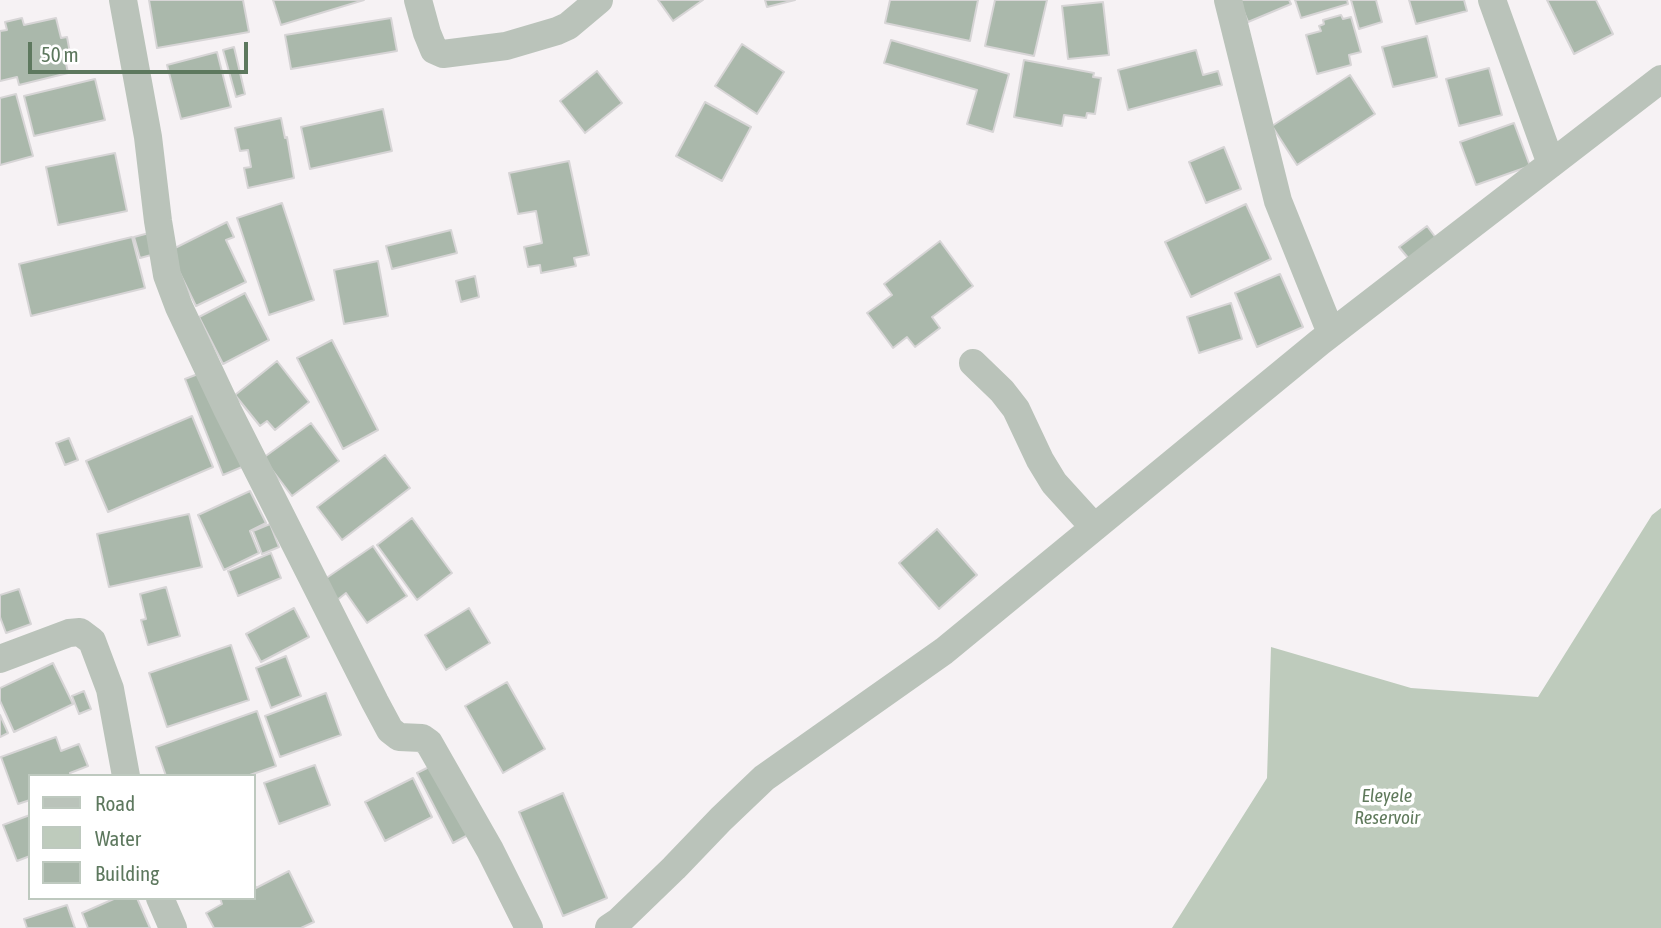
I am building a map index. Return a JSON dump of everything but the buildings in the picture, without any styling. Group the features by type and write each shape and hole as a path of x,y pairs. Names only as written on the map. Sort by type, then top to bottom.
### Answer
{"street":[{"path":"123,0 148,137 167,275 179,307 228,411 390,730 399,737 422,738 429,743 490,850 529,928"},
{"path":"418,0 434,50 443,54 506,46 557,32 599,0"},
{"path":"1228,0 1278,201 1331,333"},
{"path":"1492,0 1551,164"},
{"path":"609,928 764,778 944,651 1331,333 1661,79"},
{"path":"973,363 1017,409 1040,460 1054,483 1094,527"},
{"path":"0,659 69,633 80,632 92,641 110,689 126,774"},
{"path":"161,900 173,928"}],"water":[{"name":"Eleyele Reservoir","path":"1661,508 1661,928 1172,928 1267,778 1271,647 1411,688 1538,697 1652,515"}]}
